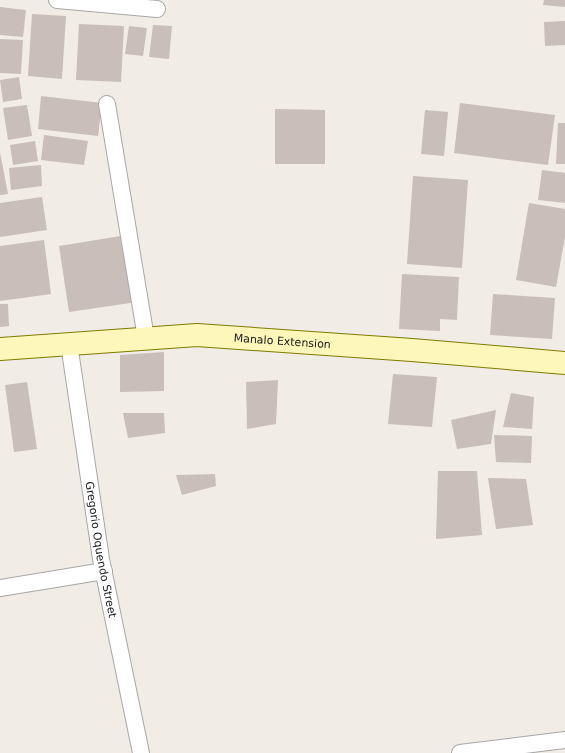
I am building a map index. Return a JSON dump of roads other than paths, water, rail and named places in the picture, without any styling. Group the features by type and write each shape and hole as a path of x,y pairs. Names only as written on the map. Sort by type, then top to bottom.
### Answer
{"street":[{"path":"57,0 157,9"},
{"path":"107,104 146,338"},
{"name":"Manalo Extension","path":"0,349 197,335 412,350 565,363"},
{"name":"Gregorio Oquendo Street","path":"69,344 104,571 141,753"},
{"path":"0,588 104,571"},
{"path":"460,753 565,740"}]}
